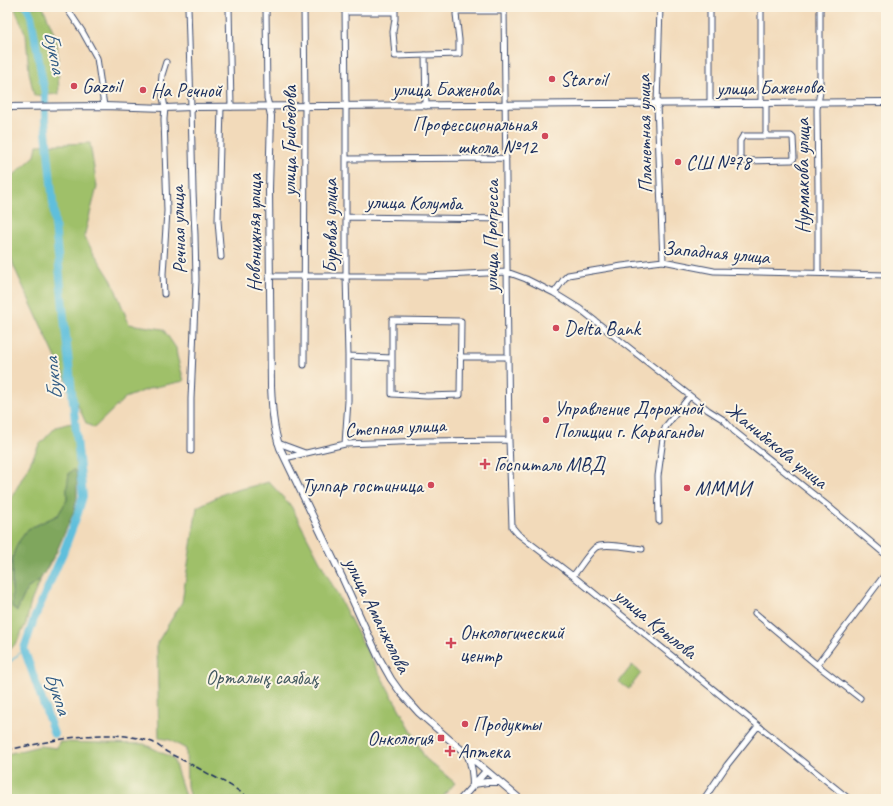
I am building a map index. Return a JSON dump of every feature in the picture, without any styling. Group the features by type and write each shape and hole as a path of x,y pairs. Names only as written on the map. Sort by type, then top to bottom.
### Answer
{"main road":[{"name":"улица Баженова","path":"7,107 104,106 164,108 886,102"},
{"name":"Новонижняя улица","path":"269,106 271,116 269,190 271,386 275,433 285,458"},
{"name":"улица Аманжолова","path":"285,458 378,656 391,679 419,713 486,771"},
{"path":"468,756 473,776 473,785"},
{"path":"461,799 486,771 520,799"},
{"path":"473,785 487,782 499,782"}],"street":[{"path":"66,7 82,31 97,58 104,106"},
{"name":"Речная улица","path":"188,7 196,280 191,399 191,451"},
{"path":"229,7 231,107"},
{"name":"Новонижняя улица","path":"266,7 267,98 269,106"},
{"name":"улица Грибоедова","path":"304,7 304,365"},
{"name":"Планетная улица","path":"660,7 658,104 663,261"},
{"path":"710,7 710,103"},
{"path":"761,7 763,103 766,136"},
{"name":"Нурмакова улица","path":"818,273 817,109 820,87 820,7"},
{"path":"345,10 395,10 393,32 395,56 459,54 456,9 504,9"},
{"name":"улица Прогресса","path":"504,9 509,440"},
{"name":"Буровая улица","path":"345,10 346,275 348,356 348,401 345,444"},
{"path":"425,55 426,106"},
{"path":"164,294 163,274 167,211 164,108 161,86 162,75 166,62"},
{"path":"221,107 218,221 221,258"},
{"path":"743,136 766,136 792,137 793,160 745,161 740,159 740,141 743,136"},
{"path":"346,159 506,158"},
{"name":"улица Колумба","path":"346,217 506,219"},
{"name":"Западная улица","path":"554,293 568,275 663,261 714,271 886,275"},
{"path":"269,276 426,276 506,272"},
{"name":"Жанибекова улица","path":"506,272 526,279 554,293 580,309 708,410 724,420 734,430 886,554"},
{"path":"392,320 461,321 460,395 427,396 392,394 392,358 392,320"},
{"path":"348,356 392,358"},
{"path":"460,357 508,357"},
{"path":"659,521 658,476 664,431 666,426 690,396"},
{"name":"Степная улица","path":"285,458 345,444 509,440"},
{"name":"улица Крылова","path":"509,440 512,528 849,799"},
{"path":"278,443 306,453"},
{"path":"573,576 593,550 598,546 605,545 642,549"},
{"path":"817,665 886,573"},
{"path":"755,613 817,665 860,698"},
{"path":"704,799 727,765 758,726"}],"green space":[{"path":"14,7 43,7 57,40 59,94 34,96 29,72 26,35"},
{"path":"90,143 97,187 84,237 112,281 129,324 163,329 176,348 184,381 151,388 125,398 94,428 86,423 14,267 7,244 7,181 35,156 37,145"},
{"path":"73,423 77,476 74,470 67,487 67,500 58,515 28,529 17,544 12,559 11,586 17,611 27,589 40,580 31,602 26,623 17,642 7,653 7,506 39,445 56,427"},
{"path":"74,469 77,476 77,498 74,511 56,553 40,580 27,589 17,611 12,607 12,559 17,544 28,529 58,515 67,500 69,473"},
{"name":"Орталық саябақ","path":"269,482 291,506 425,758 455,783 441,799 190,799 187,786 186,749 170,740 159,738 157,643 182,602 197,507 225,493"},
{"path":"632,665 641,673 629,689 619,682"},
{"path":"59,742 144,744 173,758 186,799 7,799 7,754 40,746 57,748"}],"waterway":[{"name":"Букпа","path":"27,7 31,16 45,94 45,120 83,496 63,553 34,619 24,649 54,734"},
{"path":"7,665 24,649"}],"railway":[{"path":"7,750 61,739 98,735 134,737 154,743 167,752 232,786 249,799"}],"place":[{"name":"Staroil","path":"552,79"},
{"name":"Gazoil","path":"74,86"},
{"name":"На Речной","path":"143,90"},
{"name":"Профессиональная школа №12","path":"545,136"},
{"name":"СШ №78","path":"678,162"},
{"name":"Delta Bank","path":"556,328"},
{"name":"Управление Дорожной Полиции г. Караганды","path":"546,420"},
{"name":"Госпиталь МВД","path":"485,464"},
{"name":"Тулпар гостиница","path":"431,485"},
{"name":"МММИ","path":"687,488"},
{"name":"Онкологический центр","path":"451,643"},
{"name":"Продукты","path":"465,724"},
{"name":"Онкология","path":"441,738"},
{"name":"Аптека","path":"450,751"}]}
